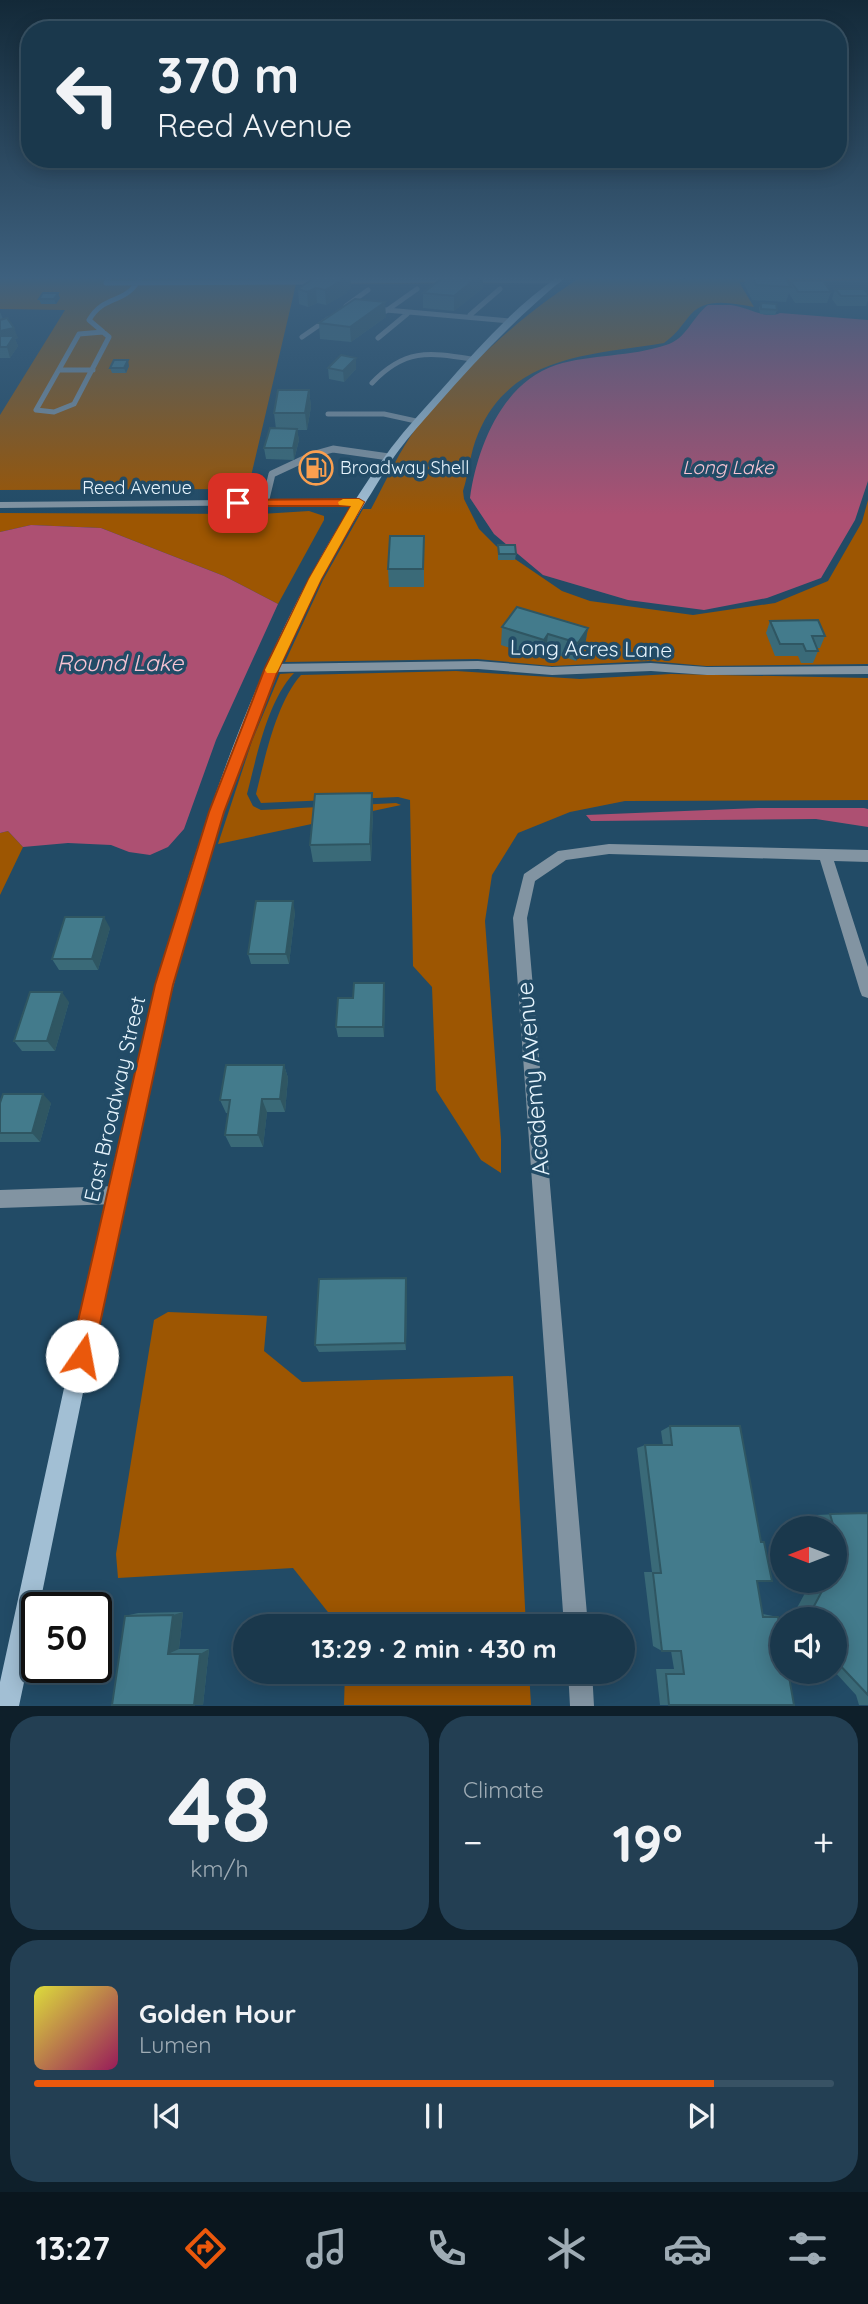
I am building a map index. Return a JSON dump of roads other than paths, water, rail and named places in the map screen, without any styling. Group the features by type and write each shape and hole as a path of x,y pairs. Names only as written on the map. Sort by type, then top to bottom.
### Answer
{"main road":[{"name":"East Broadway Street","path":"7,1706 116,1195 164,985 217,812 272,668 315,579 359,502 389,457 416,421 474,356"}],"street":[{"name":"Reed Avenue","path":"0,505 359,502"},
{"name":"Long Acres Lane","path":"272,668 478,665 563,671 652,667 707,671 868,670"},
{"name":"Academy Avenue","path":"575,1614 520,918 529,878 563,855 609,849 868,856"},
{"path":"825,855 868,991"},
{"path":"0,1199 116,1195"},
{"path":"581,1684 582,1706"}],"lane":[{"path":"67,356 36,410 54,412 68,409 74,404 100,356"},
{"path":"372,383 387,365 414,356"},
{"path":"449,356 471,359"},
{"path":"59,370 93,370"},
{"path":"328,414 384,414 416,421"},
{"path":"265,503 272,474 315,454 333,449 389,457"}],"water":[{"name":"Long Lake","path":"610,356 868,356 868,481 855,520 821,578 767,598 704,610 628,600 543,575 494,534 470,498 479,458 495,419 521,386 537,374 556,365"},
{"name":"Round Lake","path":"31,525 101,528 224,576 278,604 216,740 184,829 168,847 150,855 129,852 111,845 68,843 23,847 8,831 0,833 0,532"},
{"path":"758,808 864,808 868,809 868,827 816,819 591,821 586,815"}],"place":[{"name":"Broadway Shell","path":"316,468"}]}
